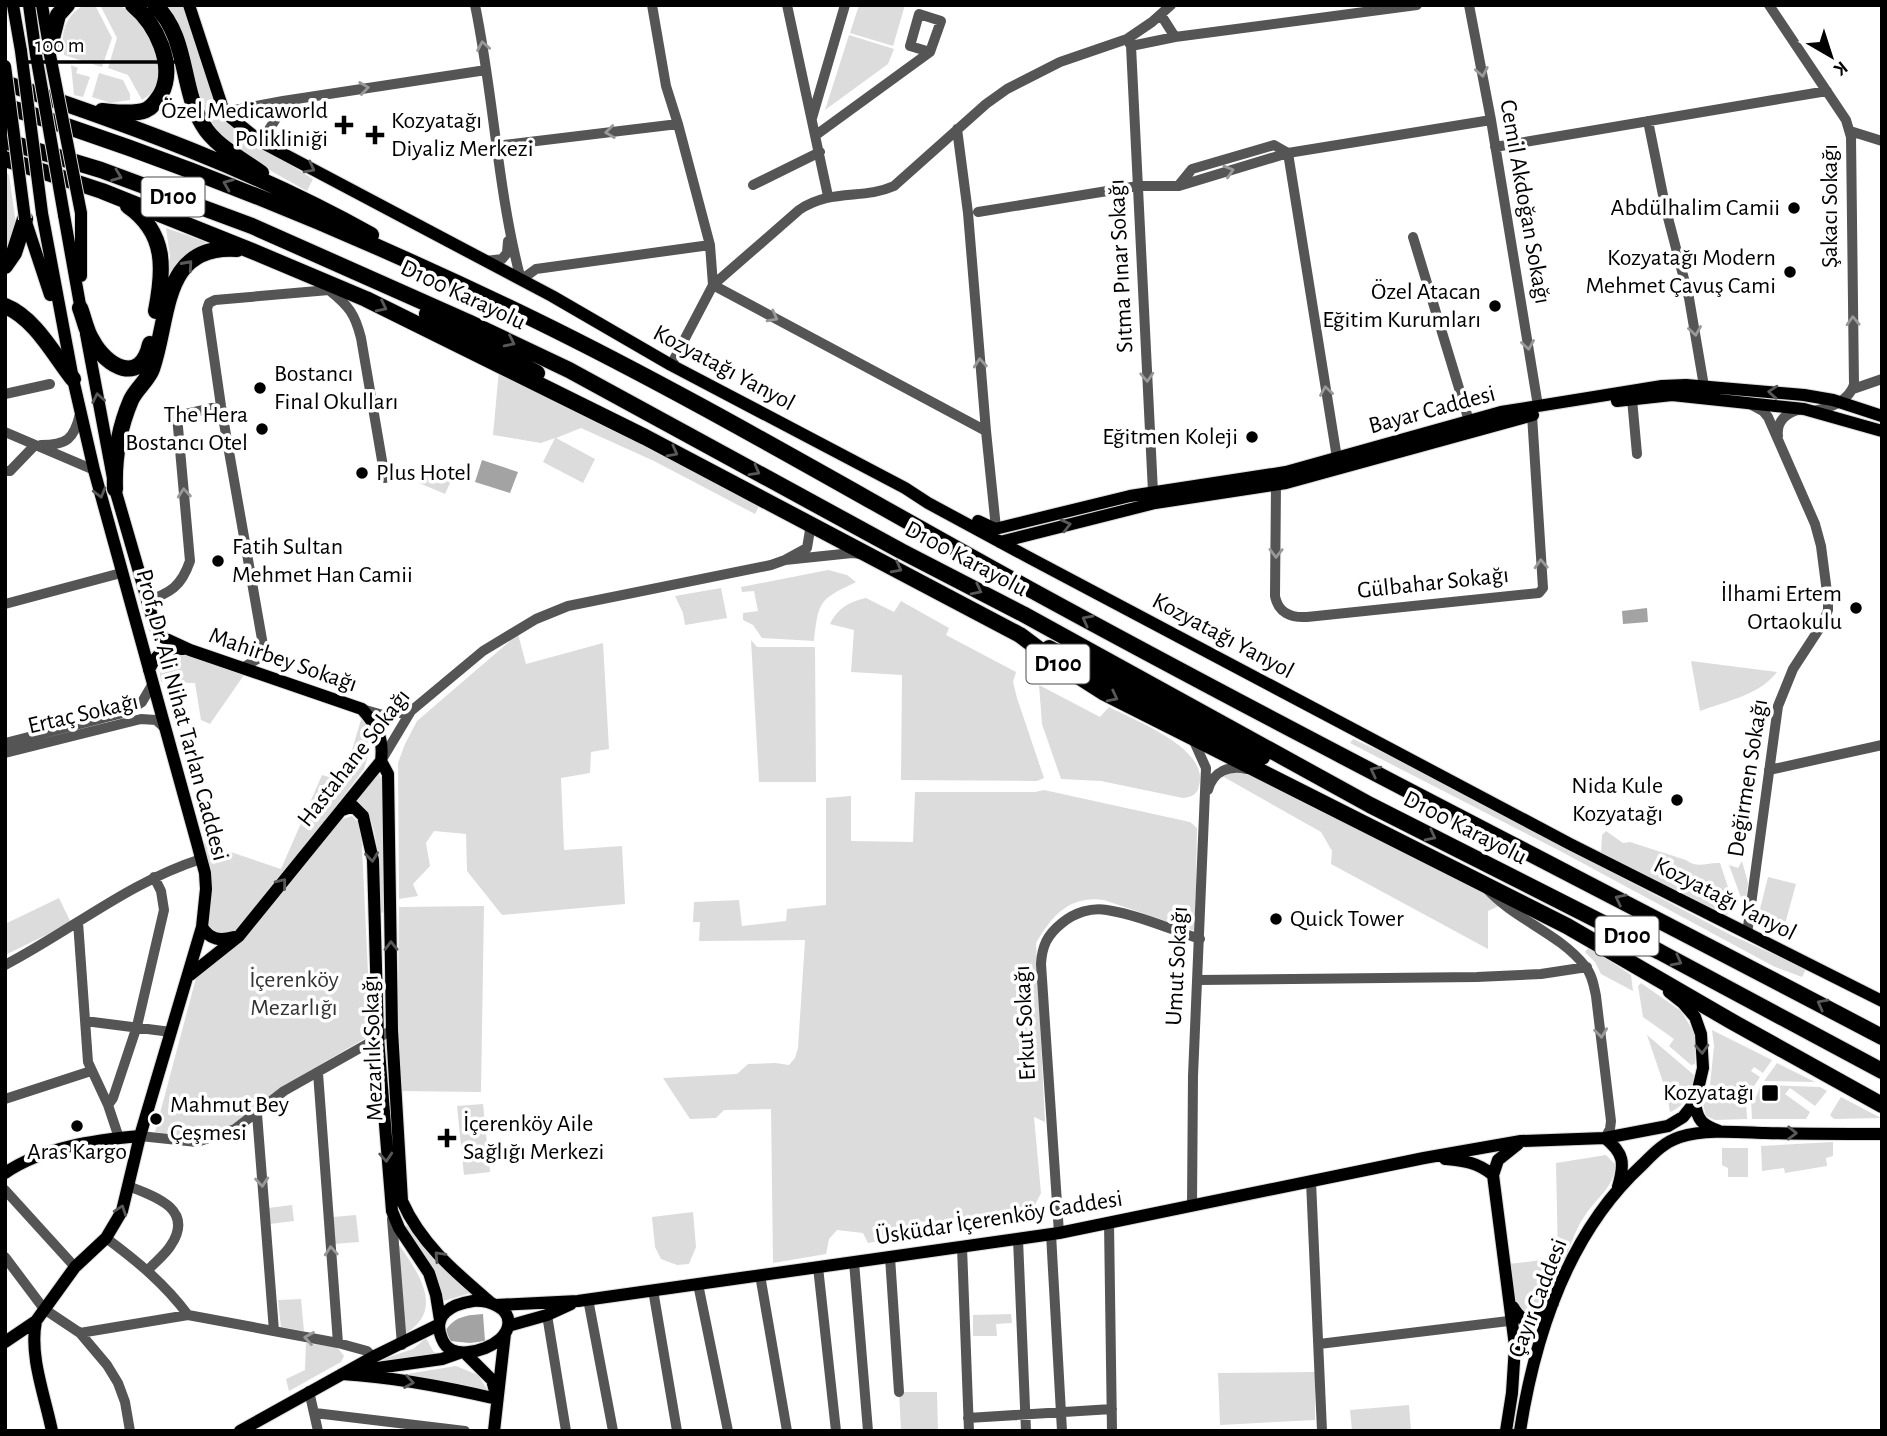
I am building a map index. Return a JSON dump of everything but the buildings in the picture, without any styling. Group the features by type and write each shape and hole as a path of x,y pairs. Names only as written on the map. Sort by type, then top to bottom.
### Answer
{"highway":[{"path":"43,52 58,15 67,5"},
{"path":"85,110 125,113 146,110 156,102 164,88 163,49 149,21 134,5"},
{"path":"155,5 173,26 192,98 203,126 220,144 289,192 448,279"},
{"path":"5,83 85,110 289,192"},
{"name":"D100 Karayolu","path":"5,106 212,178 448,279 536,320 729,421 1165,662 1882,1037"},
{"name":"D100 Karayolu","path":"5,141 101,170 252,226 337,262 569,370 901,551 1023,614 1370,806 1660,952 1882,1071"},
{"path":"5,159 111,195 252,250"},
{"path":"80,308 92,340 108,362 127,369 139,365 145,359 159,295 161,253 156,237 147,224 132,209 111,195"},
{"path":"5,266 14,253 25,219"},
{"path":"115,489 114,462 122,429 132,398 151,372 175,282 190,261 201,253 221,248 252,250"},
{"name":"D100","path":"252,250 645,437 873,556 1020,635 1103,692 1567,926 1882,1105"},
{"path":"337,262 402,301 572,392 645,437"},
{"path":"5,306 16,310 33,327 73,379"},
{"path":"1020,635 1243,748 1370,806"}],"main road":[{"path":"13,5 42,213 66,344"},
{"path":"29,5 43,52 81,213 80,308"},
{"path":"42,5 43,52"},
{"path":"189,5 224,112 261,142 485,261"},
{"name":"Prof. Dr. Ali Nihat Tarlan Caddesi","path":"43,52 64,215 115,489 155,626 164,638 190,650"},
{"path":"5,66 25,219 66,344"},
{"name":"Kozyatağı Yanyol","path":"485,261 552,296 671,365 905,488 1000,542 1570,844 1882,1001"},
{"name":"Prof. Dr. Ali Nihat Tarlan Caddesi","path":"36,1321 75,1267 106,1238 122,1211 140,1136 190,975 202,927 206,889 201,859 94,470 66,344"},
{"name":"Bayar Caddesi","path":"996,528 1153,492 1275,475 1469,421 1662,386 1703,386 1799,394 1840,402 1882,416"},
{"name":"Bayar Caddesi","path":"1000,542 1154,503 1276,485 1535,410 1667,395 1807,410 1882,431"},
{"path":"905,488 925,494 989,527 996,528 1000,542"},
{"path":"149,670 153,660 164,650 174,647 190,650"},
{"name":"Mahirbey Sokağı","path":"190,650 362,709 381,735 381,761"},
{"name":"Hastahane Sokağı","path":"190,975 239,936 381,761"},
{"name":"Mezarlık Sokağı","path":"381,761 388,774 392,1030 402,1201 429,1244 449,1266 493,1303"},
{"name":"Mezarlık Sokağı","path":"342,810 353,806 363,816 373,860 378,1038 392,1211 399,1228 429,1273 436,1295 439,1322"},
{"path":"202,927 212,938 219,940 239,936"},
{"path":"1631,964 1683,1003 1695,1017 1701,1034 1703,1068 1695,1102 1697,1116 1704,1126 1723,1132"},
{"name":"Üsküdar İçerenköy Caddesi","path":"583,1300 1055,1233 1424,1158 1521,1141 1605,1138 1668,1126 1683,1117 1695,1102"},
{"name":"Çayır Caddesi","path":"1520,1431 1537,1354 1555,1301 1581,1241 1617,1190 1663,1145 1692,1134 1723,1132 1882,1134"},
{"path":"5,1173 52,1152 115,1138 140,1136"},
{"path":"115,1138 126,1150 132,1164"},
{"path":"1605,1138 1618,1149 1623,1169 1617,1190"},
{"path":"1493,1175 1498,1160 1521,1141"},
{"name":"Üsküdar İçerenköy Caddesi","path":"1424,1158 1470,1161 1480,1164 1493,1175"},
{"name":"Çayır Caddesi","path":"1493,1175 1511,1304 1519,1318 1506,1431"},
{"path":"497,1399 492,1380 462,1353 444,1345 438,1331 439,1322 447,1309 473,1301 493,1303 583,1300"},
{"path":"342,1374 442,1359 462,1353 493,1343 507,1329 583,1300"},
{"path":"1518,1320 1535,1319 1555,1301"},
{"path":"493,1303 506,1316 507,1329 494,1431"},
{"path":"10,1340 36,1321"},
{"path":"36,1321 33,1340 52,1431"},
{"path":"240,1431 373,1357 402,1345 439,1322"},
{"path":"10,1340 26,1347 36,1360"},
{"path":"342,1374 452,1388 497,1399"}],"street":[{"path":"475,5 509,235 521,280 536,270 710,245"},
{"path":"652,5 666,86 710,245 713,285"},
{"path":"787,5 828,196"},
{"path":"811,121 845,5"},
{"path":"1129,42 1171,5"},
{"path":"671,365 713,285 799,210 828,196 883,190 894,186 957,129 1007,89 1060,62 1129,42 1417,5"},
{"name":"Cemil Akdoğan Sokağı","path":"1469,5 1495,147 1535,410"},
{"name":"Şakacı Sokağı","path":"1769,5 1827,90 1850,131 1853,389"},
{"path":"1161,15 1175,37"},
{"name":"Sıtma Pınar Sokağı","path":"1129,42 1153,492"},
{"path":"816,135 930,52"},
{"path":"224,112 486,70"},
{"path":"1495,147 1827,90"},
{"path":"261,142 277,117 283,101"},
{"path":"978,212 1138,186 1179,186 1287,153 1490,120"},
{"path":"1648,121 1666,210 1689,298 1703,386 1712,399"},
{"path":"495,146 678,124"},
{"path":"957,129 968,214 996,528"},
{"path":"1850,131 1882,141"},
{"path":"753,185 820,152"},
{"path":"1287,153 1337,458"},
{"path":"485,261 502,259 507,253 509,235"},
{"path":"1413,237 1469,421"},
{"path":"713,285 986,431"},
{"path":"244,667 259,658 263,645 221,406 207,309 209,303 215,300 331,287 348,305 357,321 385,478"},
{"path":"1779,439 1777,430 1781,421 1793,412 1840,402 1853,389 1882,379"},
{"path":"5,394 50,384"},
{"path":"1632,399 1636,454"},
{"name":"Değirmen Sokağı","path":"1747,934 1777,710 1782,692 1797,662 1821,627 1828,607 1817,530 1779,439 1765,413 1751,404"},
{"path":"146,602 171,592 185,576 190,561 177,416 221,406"},
{"name":"Gülbahar Sokağı","path":"1276,485 1275,596 1279,608 1292,617 1539,593 1543,588 1535,410"},
{"path":"5,471 10,471 35,445 58,445 65,442 77,427 80,412"},
{"path":"5,432 94,470"},
{"name":"Hastahane Sokağı","path":"381,761 411,711 483,651 536,619 568,606 785,560 807,548 810,530 806,521"},
{"name":"Hastahane Sokağı","path":"785,560 852,553 873,556"},
{"path":"5,604 121,573"},
{"name":"Ertaç Sokağı","path":"5,743 127,712 142,702 152,685"},
{"name":"Mahirbey Sokağı","path":"362,709 383,715 411,711"},
{"name":"Ertaç Sokağı","path":"5,754 141,719 156,720 166,729"},
{"name":"Umut Sokağı","path":"1188,734 1195,742 1206,768 1191,1148 1192,1205"},
{"path":"1769,770 1882,746"},
{"path":"1206,796 1210,783 1226,769 1237,767 1265,774"},
{"path":"5,965 154,877 201,859"},
{"path":"108,1105 113,1098 137,1026 164,910 162,891 154,877"},
{"path":"1483,884 1501,905 1561,944 1587,967 1594,982 1611,1121 1611,1129 1605,1138"},
{"name":"Erkut Sokağı","path":"1062,1431 1042,949 1048,936 1058,926 1071,915 1087,910 1105,909 1200,939"},
{"path":"78,922 85,1044 91,1071 108,1105 115,1138"},
{"path":"1198,980 1477,977 1541,974 1587,967"},
{"path":"85,1021 171,1032"},
{"path":"140,1136 197,1142 235,1129 284,1091 392,1030"},
{"path":"5,1099 91,1071"},
{"path":"318,1073 338,1343"},
{"path":"257,1114 274,1331"},
{"path":"1311,1181 1322,1431"},
{"path":"128,1186 167,1203 176,1215 177,1232 171,1246 148,1270"},
{"path":"5,1190 75,1267"},
{"path":"392,1211 402,1345"},
{"path":"1109,1223 1112,1431"},
{"path":"106,1238 148,1270 175,1297 188,1315"},
{"path":"1018,1239 1026,1431"},
{"path":"962,1247 969,1431"},
{"path":"890,1256 899,1392"},
{"path":"5,1258 44,1309 80,1333 107,1365 118,1382 125,1402 130,1431"},
{"path":"854,1262 869,1431"},
{"path":"818,1267 836,1431"},
{"path":"760,1275 787,1431"},
{"path":"698,1284 728,1431"},
{"path":"653,1290 677,1431"},
{"path":"583,1300 613,1431"},
{"path":"80,1333 188,1315 338,1343 367,1351 373,1357"},
{"path":"547,1315 566,1431"},
{"path":"1319,1344 1518,1320"},
{"path":"309,1391 318,1431"},
{"path":"968,1418 1112,1409"},
{"path":"315,1413 465,1431"}],"green space":[{"path":"84,5 95,5 112,38 102,67 64,55 65,27 77,9"},
{"path":"100,5 117,5 130,12 152,40 159,74 154,89 142,100 128,75 108,68 117,38"},
{"path":"167,5 184,5 221,116 266,150 313,179 307,191 241,151 229,142 211,121 199,93 183,33"},
{"path":"859,5 905,5 893,46 850,33"},
{"path":"849,35 894,49 888,64 825,110"},
{"path":"71,65 78,68 76,73 90,77 83,97 74,95"},
{"path":"99,73 123,80 130,100 111,103 92,97"},
{"path":"5,171 9,175 16,224 5,255"},
{"path":"166,228 207,242 188,255 167,288 170,257"},
{"path":"499,370 761,502 755,514 654,461 581,428 556,438 595,459 583,483 543,462 555,438 541,443 493,435"},
{"path":"424,470 451,481 445,494 419,483"},
{"path":"828,570 847,575 856,582 823,603 817,617 814,641 762,638 753,625 743,620 743,613 758,611 754,591 742,592 741,587"},
{"path":"721,588 727,618 685,625 675,596"},
{"path":"866,598 894,612 901,601 949,628 946,635 1016,672 1013,682 1017,698 1044,778 1037,781 901,780 902,675 851,672 854,630 830,624 845,606"},
{"path":"518,634 526,664 603,643 609,749 591,752 590,773 561,778 564,850 622,846 625,904 502,915 467,871 466,834 434,831 426,843 430,866 413,884 418,896 399,899 398,763 405,744 417,721"},
{"path":"751,640 757,647 815,647 816,782 759,782"},
{"path":"181,652 244,675 210,724 201,720 195,683 161,682 162,661"},
{"path":"1691,661 1777,672 1752,692 1700,711"},
{"path":"1039,685 1100,717 1109,707 1168,738 1193,760 1199,772 1197,792 1183,798 1101,781 1061,779 1042,724"},
{"path":"362,716 375,734 364,769 278,883 237,931 216,934 208,926 208,863 204,843 281,869 322,775 343,781"},
{"path":"1353,739 1731,935 1806,969 1802,977 1773,966 1562,852 1350,743"},
{"path":"1237,767 1483,884 1501,905 1488,911 1488,949 1331,864 1332,851 1321,832 1222,776"},
{"path":"379,774 382,780 385,912 380,913 375,836 366,810 358,802 353,803"},
{"path":"1044,790 1190,822 1197,828 1195,931 1104,900 1092,899 1071,904 1063,909 1048,924 1036,943 1045,1122 1034,1117 1041,1193 1035,1205 1023,1215 917,1222 902,1237 868,1243 863,1233 837,1230 829,1239 826,1254 773,1263 771,1109 724,1110 716,1118 690,1119 663,1078 737,1074 748,1064 789,1065 798,1048 805,940 699,941 700,922 693,922 694,902 739,900 742,926 786,921 787,909 826,905 826,798 851,796 851,841 913,842 915,792"},
{"name":"İçerenköy Mezarlığı","path":"352,816 361,826 371,1035 285,1085 239,1123 198,1138 155,1132 196,978 246,936 340,820"},
{"path":"1606,831 1623,843 1630,842 1694,864 1720,863 1734,905 1725,917 1601,853 1602,835"},
{"path":"1742,861 1748,883 1746,901 1743,903 1729,865 1738,868"},
{"path":"1768,877 1796,884 1785,924 1758,917"},
{"path":"59,898 71,923 5,955 5,924"},
{"path":"484,906 481,1092 397,1091 399,907"},
{"path":"1589,947 1631,975 1633,991 1601,974 1595,962 1585,952"},
{"path":"1641,983 1681,1011 1695,1034 1695,1064 1691,1065 1669,1046 1674,1039 1643,1017 1638,986"},
{"path":"1712,1030 1772,1060 1763,1073 1754,1067 1751,1071 1760,1077 1754,1086 1748,1085 1743,1090 1710,1085 1714,1046"},
{"path":"1647,1035 1694,1075 1687,1097 1680,1106 1670,1112 1666,1091"},
{"path":"1777,1063 1815,1082 1764,1081"},
{"path":"1761,1085 1820,1087 1827,1091 1815,1106 1790,1088 1785,1094 1810,1112 1806,1119 1752,1119 1751,1100 1756,1097"},
{"path":"1709,1090 1743,1094 1746,1099 1747,1119 1715,1120 1706,1116 1703,1104"},
{"path":"1841,1097 1881,1118 1834,1119 1830,1115"},
{"path":"483,1104 490,1172 464,1175 457,1106"},
{"path":"1833,1142 1833,1156 1826,1158 1827,1166 1785,1173 1784,1168 1762,1171 1761,1146"},
{"path":"1722,1148 1748,1148 1748,1177 1728,1177 1728,1168 1722,1165"},
{"path":"1606,1155 1615,1164 1612,1178 1580,1224 1551,1293 1546,1300 1526,1314 1515,1303 1509,1264 1558,1258 1556,1163"},
{"path":"292,1205 294,1221 270,1224 268,1208"},
{"path":"693,1212 696,1247 689,1264 677,1265 661,1259 655,1247 652,1217"},
{"path":"356,1215 359,1242 334,1244 333,1217"},
{"path":"408,1225 437,1262 474,1292 440,1302 404,1227"},
{"path":"400,1246 421,1280 426,1304 416,1325 403,1335 395,1248"},
{"path":"301,1299 304,1331 281,1327 278,1300"},
{"path":"1011,1314 1012,1323 996,1324 997,1336 973,1336 973,1315"},
{"path":"426,1338 433,1351 439,1355 371,1363 413,1349"},
{"path":"306,1343 337,1347 344,1356 341,1362 289,1391 286,1379 305,1370"},
{"path":"456,1366 478,1375 489,1392 394,1376"},
{"path":"1315,1372 1315,1420 1220,1425 1218,1373"},
{"path":"899,1392 937,1392 938,1431 901,1431"},
{"path":"1409,1405 1411,1431 1352,1431 1350,1410"}],"shaded area":[{"path":"482,460 518,472 510,493 475,482"},
{"path":"1647,608 1648,622 1623,624 1622,611"},
{"path":"483,1314 485,1341 450,1341 446,1330 453,1322 467,1316"}],"place":[{"name":"Özel Medicaworld Polikliniği","path":"344,125"},
{"name":"Kozyatağı Diyaliz Merkezi","path":"375,135"},
{"name":"Abdülhalim Camii","path":"1794,208"},
{"name":"Kozyatağı Modern Mehmet Çavuş Cami","path":"1790,272"},
{"name":"Özel Atacan Eğitim Kurumları","path":"1495,306"},
{"name":"Bostancı Final Okulları","path":"260,388"},
{"name":"The Hera Bostancı Otel","path":"262,429"},
{"name":"Eğitmen Koleji","path":"1252,437"},
{"name":"Plus Hotel","path":"362,473"},
{"name":"Fatih Sultan Mehmet Han Camii","path":"218,561"},
{"name":"İlhami Ertem Ortaokulu","path":"1856,608"},
{"name":"Nida Kule Kozyatağı","path":"1677,800"},
{"name":"Quick Tower","path":"1276,919"},
{"name":"Kozyatağı","path":"1770,1093"},
{"name":"Mahmut Bey Çeşmesi","path":"156,1119"},
{"name":"Aras Kargo","path":"77,1126"},
{"name":"İçerenköy Aile Sağlığı Merkezi","path":"447,1138"}]}
